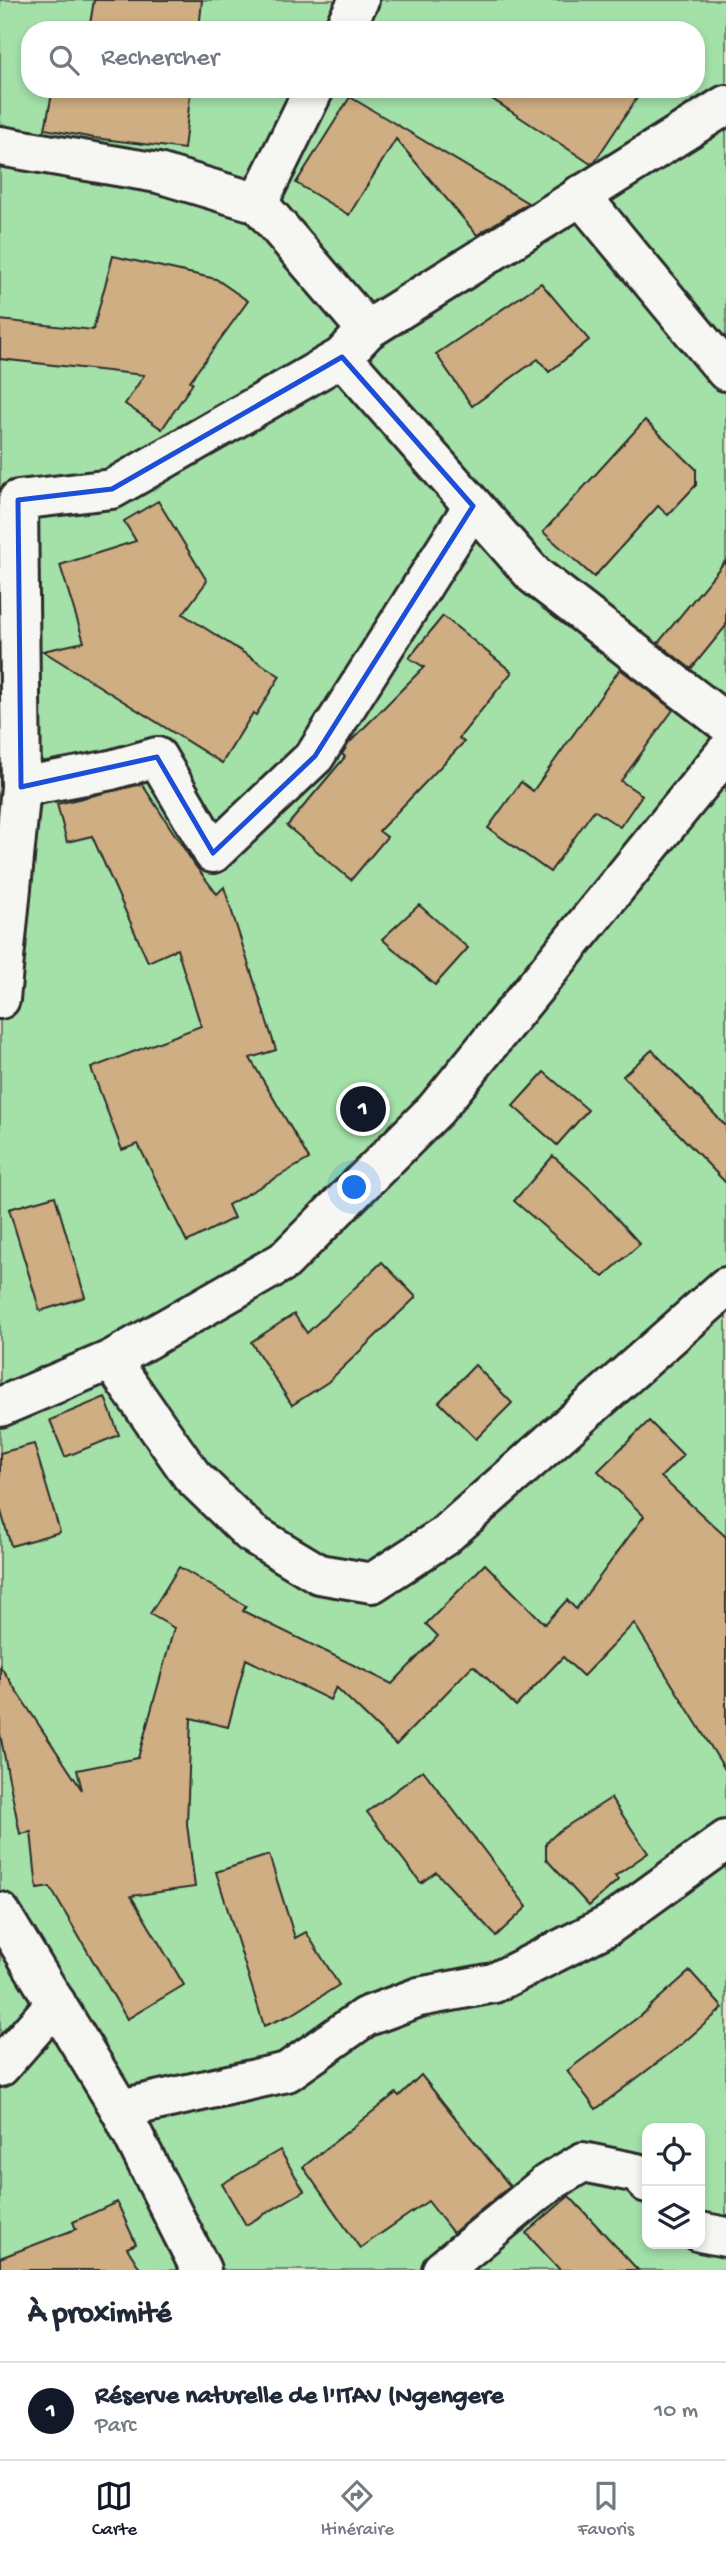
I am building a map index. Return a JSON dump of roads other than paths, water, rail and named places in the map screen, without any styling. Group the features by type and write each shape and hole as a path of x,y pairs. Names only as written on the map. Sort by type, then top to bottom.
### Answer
{"street":[{"path":"348,21 359,0"},
{"path":"258,202 310,98"},
{"path":"0,999 21,787 9,500 112,489 354,344 580,195 726,104"},
{"path":"0,146 158,173 258,202 354,344 473,506 534,575 726,723"},
{"path":"580,195 726,371"},
{"path":"21,787 111,770 156,757 213,853 315,756 473,506"},
{"path":"0,1407 111,1360 284,1261 436,1109 726,752"},
{"path":"111,1360 192,1476 251,1533 319,1574 372,1583 443,1537 726,1287"},
{"path":"120,2109 287,2072 365,2017 419,1997 494,1983 608,1925 726,1840"},
{"path":"0,1912 120,2109 201,2270"},
{"path":"0,2067 56,2003"},
{"path":"442,2270 548,2183 583,2162 637,2173 642,2178"},
{"path":"705,2233 726,2237"}],"place":[{"name":"Réserve naturelle de l'ITAV (Ngengere","path":"363,1109"}]}
